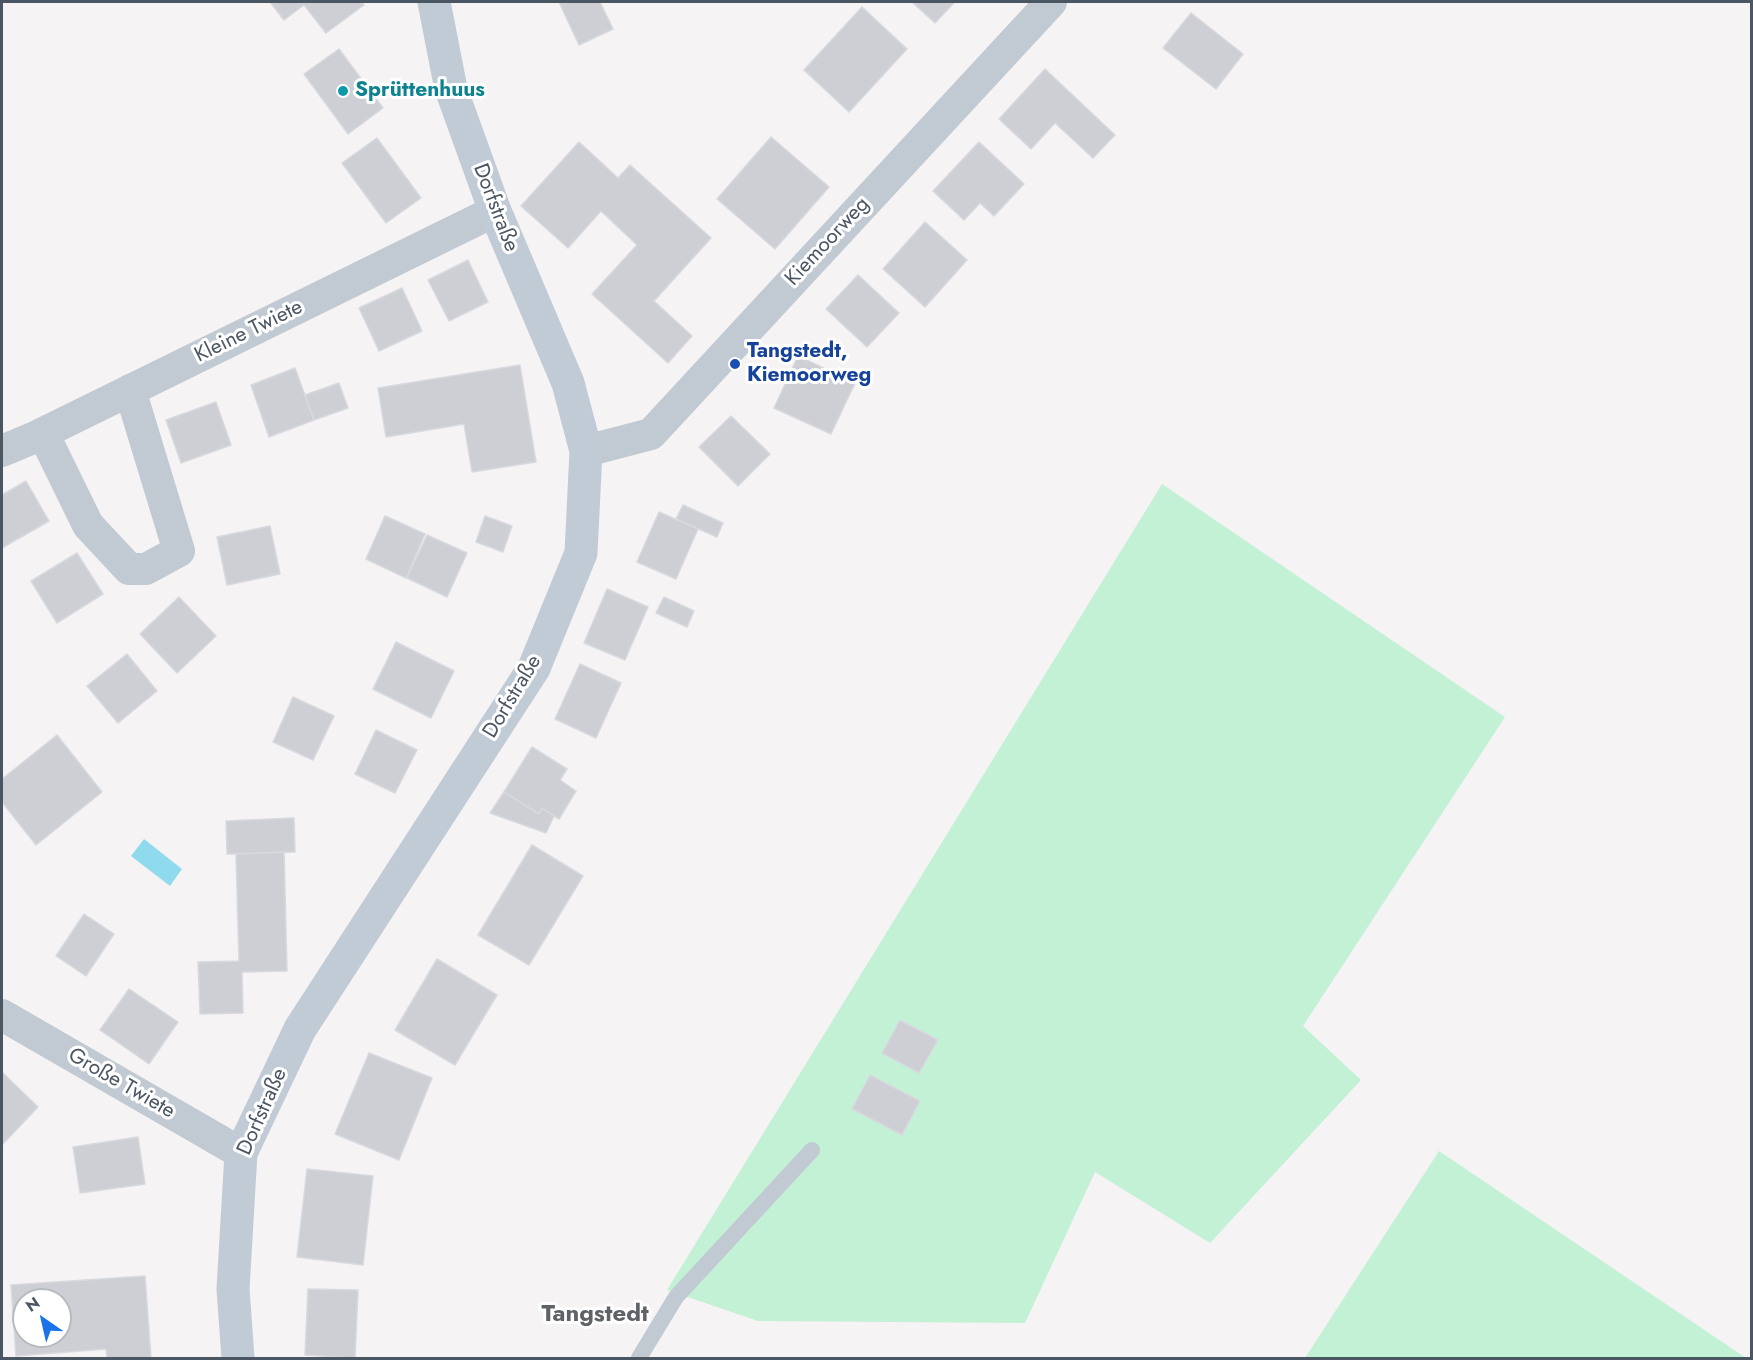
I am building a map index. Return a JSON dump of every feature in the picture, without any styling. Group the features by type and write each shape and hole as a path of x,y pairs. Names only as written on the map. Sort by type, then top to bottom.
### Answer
{"main road":[{"name":"Dorfstraße","path":"238,1359 233,1289 241,1153 300,1029 534,668 581,553 586,451 568,383 495,210 451,89 434,2"}],"street":[{"name":"Kiemoorweg","path":"586,451 651,434 1051,2"},
{"name":"Kleine Twiete","path":"2,451 43,433 495,210"},
{"path":"43,433 88,525 129,570 146,569 179,551 129,390"},
{"name":"Große Twiete","path":"2,1015 241,1153"}],"lane":[{"path":"639,1359 676,1297 812,1150"}],"green space":[{"path":"1162,484 1505,717 1303,1026 1361,1080 1210,1243 1095,1172 1025,1323 758,1321 667,1290"},
{"path":"1439,1151 1746,1358 1305,1358"}],"water":[{"path":"144,839 182,869 170,886 131,856"}],"building":[{"name":"Sprüttenhuus","path":"270,2 362,2 364,5 326,33 304,5 284,20"},
{"path":"559,2 600,2 613,29 579,45"},
{"path":"912,2 955,2 935,23"},
{"path":"862,7 907,49 849,112 804,70"},
{"path":"1191,13 1243,54 1216,89 1163,48"},
{"name":"Sprüttenhuus","path":"339,49 383,108 348,134 304,74"},
{"path":"1045,69 1115,135 1093,158 1055,123 1031,149 999,119"},
{"path":"771,137 829,187 775,249 717,199"},
{"name":"Sprüttenhuus","path":"377,138 421,198 386,223 342,163"},
{"path":"579,142 618,178 630,165 711,238 654,301 692,336 668,363 592,294 637,245 601,211 568,248 521,206"},
{"path":"979,142 1024,184 994,216 980,203 964,220 933,191"},
{"path":"925,222 967,260 925,307 883,269"},
{"path":"468,260 488,302 449,321 428,280"},
{"path":"858,275 899,313 867,347 826,309"},
{"path":"402,288 422,331 379,351 359,308"},
{"path":"798,356 855,383 831,434 774,408"},
{"path":"520,365 536,462 472,472 464,424 386,437 378,388"},
{"path":"295,368 314,420 269,437 251,385"},
{"path":"339,383 348,408 314,420 305,395"},
{"path":"216,402 231,445 181,463 166,420"},
{"path":"731,416 770,454 738,486 699,447"},
{"path":"26,481 49,521 2,548 2,495"},
{"path":"683,505 723,523 717,537 676,519"},
{"path":"659,512 698,529 676,579 637,562"},
{"path":"385,516 425,534 406,578 366,559"},
{"path":"485,516 512,526 503,552 476,542"},
{"path":"270,526 280,574 227,585 217,537"},
{"path":"427,535 467,553 447,597 407,578"},
{"path":"77,553 103,594 57,623 31,581"},
{"path":"607,589 648,607 625,660 584,643"},
{"path":"179,597 216,636 177,673 140,634"},
{"path":"664,597 694,611 687,627 656,613"},
{"path":"396,642 454,671 431,718 373,689"},
{"path":"127,654 157,691 118,723 87,686"},
{"path":"580,664 621,683 596,738 555,719"},
{"path":"293,697 334,716 313,760 273,742"},
{"path":"376,730 417,750 395,793 355,774"},
{"path":"57,735 102,792 36,845 2,802 2,779"},
{"path":"532,747 567,769 560,780 576,791 559,819 542,808 539,814 504,792"},
{"path":"504,792 539,814 542,808 554,816 546,833 490,813"},
{"path":"294,818 295,852 227,854 226,821"},
{"path":"532,845 583,876 529,965 478,935"},
{"path":"284,852 287,971 242,972 243,1013 200,1014 198,962 239,961 236,854"},
{"path":"84,914 114,934 86,976 56,956"},
{"path":"437,959 497,995 455,1065 395,1030"},
{"path":"129,989 178,1022 149,1064 100,1030"},
{"path":"900,1020 938,1040 919,1073 882,1053"},
{"path":"369,1053 432,1078 399,1160 335,1134"},
{"path":"2,1072 38,1107 3,1144 2,1143"},
{"path":"870,1075 920,1101 902,1135 852,1109"},
{"path":"138,1137 145,1184 80,1193 73,1147"},
{"path":"307,1169 373,1176 363,1265 297,1257"},
{"path":"145,1276 151,1358 107,1358 106,1349 16,1356 15,1348 72,1348 72,1288 12,1288 12,1299 11,1285"},
{"path":"308,1289 358,1290 355,1358 305,1355"}],"place":[{"name":"Sprüttenhuus","path":"343,91"},
{"name":"Tangstedt, Kiemoorweg","path":"735,364"}],"district":[{"name":"Tangstedt","path":"595,1315"}]}
